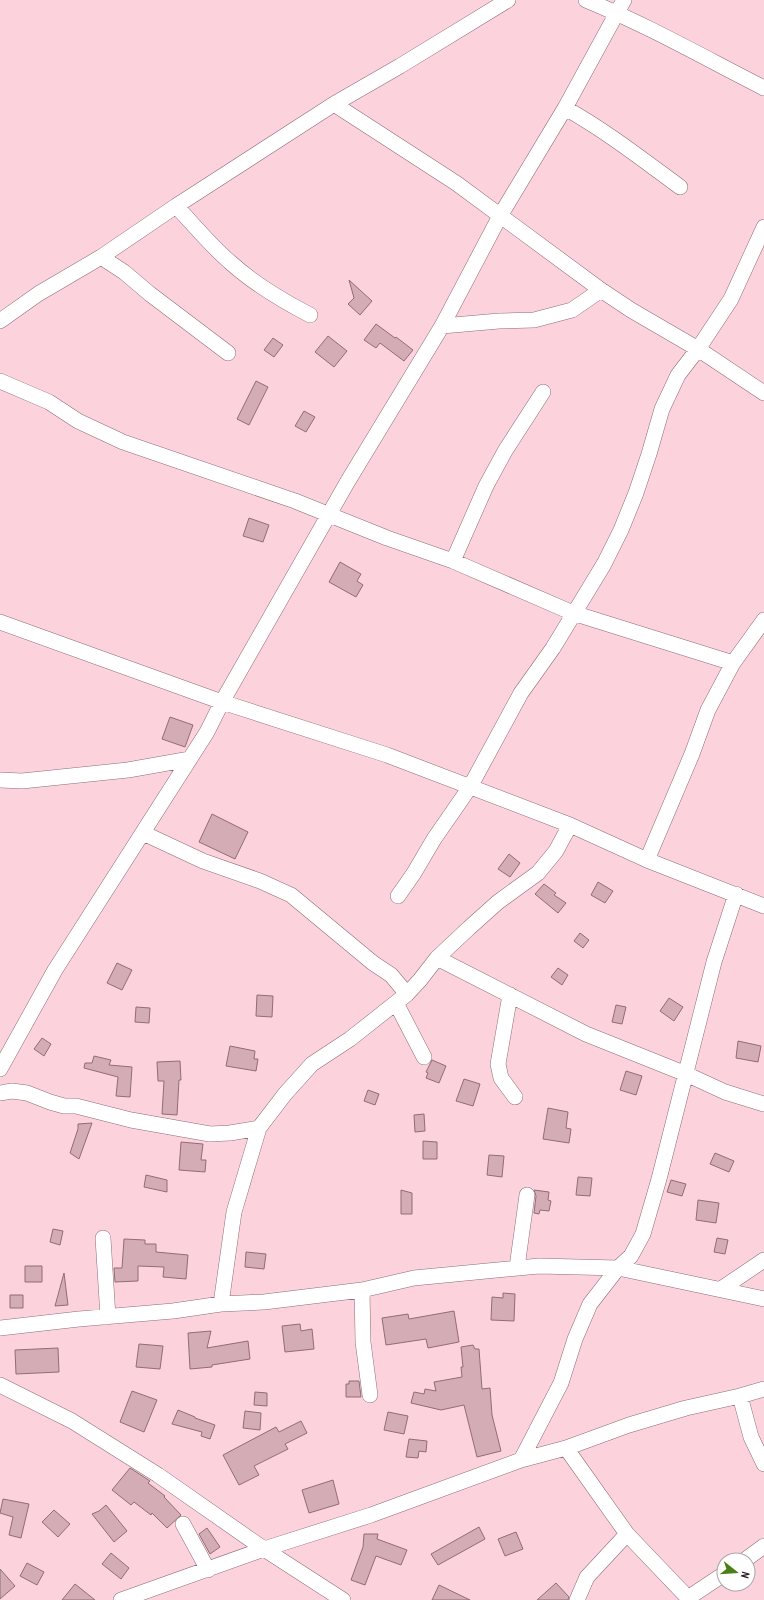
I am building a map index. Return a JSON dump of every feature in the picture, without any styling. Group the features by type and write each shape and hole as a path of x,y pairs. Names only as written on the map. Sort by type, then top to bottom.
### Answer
{"street":[{"path":"0,321 38,294 101,257 176,206 334,104 400,66 508,0"},
{"path":"586,0 620,6 764,88"},
{"path":"1,1062 55,970 207,732 222,702 330,515 348,481 442,326 500,216 566,108 620,6"},
{"path":"334,104 456,183 601,290 631,310 698,349 764,393"},
{"path":"566,108 637,154 680,187"},
{"path":"176,206 229,261 248,278 310,315"},
{"path":"398,896 414,873 434,839 470,787 522,693 553,648 604,564 621,530 649,454 662,409 678,375 698,349 731,299 764,227"},
{"path":"101,257 124,272 150,294 228,353"},
{"path":"442,326 499,321 534,320 572,310 601,290"},
{"path":"0,381 49,402 78,421 122,442 295,501 386,538 453,561 573,613 733,663"},
{"path":"453,561 486,486 543,392"},
{"path":"647,860 692,754 708,710 733,663 764,620"},
{"path":"0,622 222,702 387,756 570,825 647,860 764,906"},
{"path":"0,780 22,781 128,770 190,759"},
{"path":"221,1304 234,1212 259,1128 285,1094 312,1064 350,1039 401,998 437,958 498,902 538,873 556,851 570,825"},
{"path":"143,833 203,861 260,881 291,895 373,963 391,975 424,1057"},
{"path":"521,1460 561,1383 575,1339 590,1304 618,1268 631,1256 643,1234 659,1179 714,962 736,894"},
{"path":"437,958 586,1034 686,1074 725,1092 764,1104"},
{"path":"510,995 498,1064 501,1078 515,1097"},
{"path":"0,1093 12,1091 27,1093 64,1106 76,1106 131,1120 210,1134 230,1133 259,1128"},
{"path":"517,1267 527,1195"},
{"path":"103,1238 108,1317"},
{"path":"721,1289 764,1260"},
{"path":"0,1328 221,1304 264,1302 362,1290 414,1278 540,1266 618,1268 764,1299"},
{"path":"362,1290 363,1342 370,1395"},
{"path":"0,1385 72,1421 158,1475 343,1600"},
{"path":"129,1599 264,1548 371,1515 521,1460 566,1448 636,1423 686,1408 764,1389"},
{"path":"740,1396 751,1437 764,1464"},
{"path":"566,1448 627,1534 689,1599 716,1580"},
{"path":"183,1524 208,1570"},
{"path":"577,1600 587,1576 627,1534"},
{"path":"755,1552 764,1546"}],"building":[{"path":"349,280 372,301 360,315 348,304 354,298"},
{"path":"376,324 413,350 404,361 380,343 376,348 364,340"},
{"path":"328,336 347,351 334,367 315,352"},
{"path":"273,338 283,345 274,357 264,350"},
{"path":"256,381 268,387 249,425 237,419"},
{"path":"304,411 315,417 306,432 295,426"},
{"path":"249,518 269,525 263,542 243,536"},
{"path":"340,562 361,574 357,581 363,585 356,597 329,582"},
{"path":"170,717 193,725 185,747 162,739"},
{"path":"212,814 248,832 235,859 199,842"},
{"path":"509,854 520,863 510,877 498,869"},
{"path":"598,882 613,891 605,903 591,895"},
{"path":"544,884 556,893 554,895 566,903 558,913 535,894"},
{"path":"580,933 589,940 583,948 574,941"},
{"path":"117,963 132,970 122,990 107,983"},
{"path":"558,968 568,975 562,985 551,977"},
{"path":"257,995 273,996 272,1017 256,1016"},
{"path":"669,998 683,1007 674,1021 660,1011"},
{"path":"616,1005 626,1007 622,1024 612,1022"},
{"path":"136,1007 150,1008 149,1023 135,1022"},
{"path":"42,1038 51,1044 44,1056 34,1049"},
{"path":"738,1041 761,1046 758,1062 736,1058"},
{"path":"230,1046 255,1051 254,1059 258,1059 256,1071 226,1066"},
{"path":"94,1056 111,1060 109,1065 132,1067 130,1097 116,1096 118,1077 84,1068 85,1063 92,1063"},
{"path":"432,1060 446,1066 439,1083 426,1078 428,1073 426,1072"},
{"path":"180,1061 181,1080 179,1080 177,1115 162,1114 164,1081 158,1081 157,1062"},
{"path":"626,1071 642,1076 636,1095 620,1090"},
{"path":"464,1079 480,1084 473,1106 456,1101"},
{"path":"368,1090 379,1094 375,1105 364,1101"},
{"path":"548,1108 568,1112 566,1128 571,1129 569,1143 543,1139"},
{"path":"424,1114 425,1131 415,1132 414,1115"},
{"path":"92,1123 79,1159 70,1153 78,1129 78,1124"},
{"path":"423,1141 437,1142 437,1159 423,1159"},
{"path":"181,1142 203,1144 201,1160 206,1160 205,1172 179,1170"},
{"path":"715,1153 734,1161 729,1172 710,1164"},
{"path":"489,1155 504,1156 502,1177 487,1175"},
{"path":"146,1175 167,1180 167,1192 144,1187"},
{"path":"578,1177 592,1178 590,1196 576,1195"},
{"path":"671,1180 686,1184 682,1196 667,1192"},
{"path":"401,1190 412,1193 412,1214 401,1214"},
{"path":"534,1190 549,1192 548,1200 551,1201 549,1211 540,1210 539,1214 534,1213 536,1196"},
{"path":"698,1200 719,1203 716,1223 696,1220"},
{"path":"53,1229 63,1231 60,1245 50,1242"},
{"path":"717,1238 728,1240 725,1254 714,1252"},
{"path":"124,1239 145,1240 145,1244 156,1244 156,1252 188,1255 186,1279 163,1277 164,1267 138,1266 138,1281 115,1282 114,1268 122,1268"},
{"path":"246,1252 266,1254 264,1269 245,1267"},
{"path":"25,1266 42,1266 42,1282 25,1282"},
{"path":"64,1273 68,1305 55,1306"},
{"path":"503,1293 515,1294 514,1321 491,1320 492,1297 503,1298"},
{"path":"10,1295 23,1295 23,1308 10,1308"},
{"path":"454,1311 459,1342 428,1348 426,1339 386,1345 382,1318 408,1314 409,1319"},
{"path":"300,1324 301,1331 312,1329 314,1349 285,1352 282,1326"},
{"path":"211,1331 207,1348 248,1341 250,1359 212,1365 212,1367 190,1369 188,1333"},
{"path":"139,1344 163,1346 160,1369 136,1367"},
{"path":"473,1345 475,1349 479,1349 482,1389 490,1388 492,1415 501,1451 477,1457 464,1405 441,1410 411,1403 414,1392 424,1394 425,1389 436,1391 434,1382 462,1377 461,1367 463,1367 461,1347"},
{"path":"58,1348 59,1372 16,1374 15,1350"},
{"path":"349,1381 359,1381 361,1397 346,1397 346,1384 349,1384"},
{"path":"132,1391 157,1400 144,1432 120,1422"},
{"path":"255,1392 267,1393 267,1406 254,1405"},
{"path":"178,1410 215,1425 210,1439 201,1436 202,1432 172,1424"},
{"path":"245,1411 261,1413 260,1430 243,1428"},
{"path":"388,1412 408,1416 404,1434 384,1430"},
{"path":"301,1421 307,1433 285,1444 288,1449 254,1466 259,1475 239,1485 223,1455 276,1427 279,1432"},
{"path":"409,1439 427,1441 426,1452 419,1451 418,1458 406,1457"},
{"path":"130,1468 150,1481 148,1483 165,1496 164,1497 181,1515 167,1528 152,1513 151,1515 134,1502 131,1505 112,1490"},
{"path":"333,1480 339,1504 309,1513 302,1490"},
{"path":"3,1499 29,1504 21,1538 9,1535 13,1517 0,1513"},
{"path":"106,1505 127,1531 114,1542 92,1514 99,1511"},
{"path":"54,1510 70,1524 58,1537 42,1522"},
{"path":"479,1527 485,1539 438,1565 431,1554"},
{"path":"207,1528 220,1547 210,1554 199,1534"},
{"path":"516,1532 523,1549 505,1556 498,1539"},
{"path":"364,1534 378,1534 377,1539 407,1550 401,1565 376,1556 365,1585 351,1580 363,1547"},
{"path":"111,1553 129,1568 121,1579 102,1564"},
{"path":"27,1563 44,1572 37,1585 20,1576"},
{"path":"0,1569 15,1586 0,1599"},
{"path":"556,1583 569,1597 568,1600 537,1600"},
{"path":"75,1584 95,1600 62,1600"},
{"path":"439,1585 470,1600 432,1600"}]}
